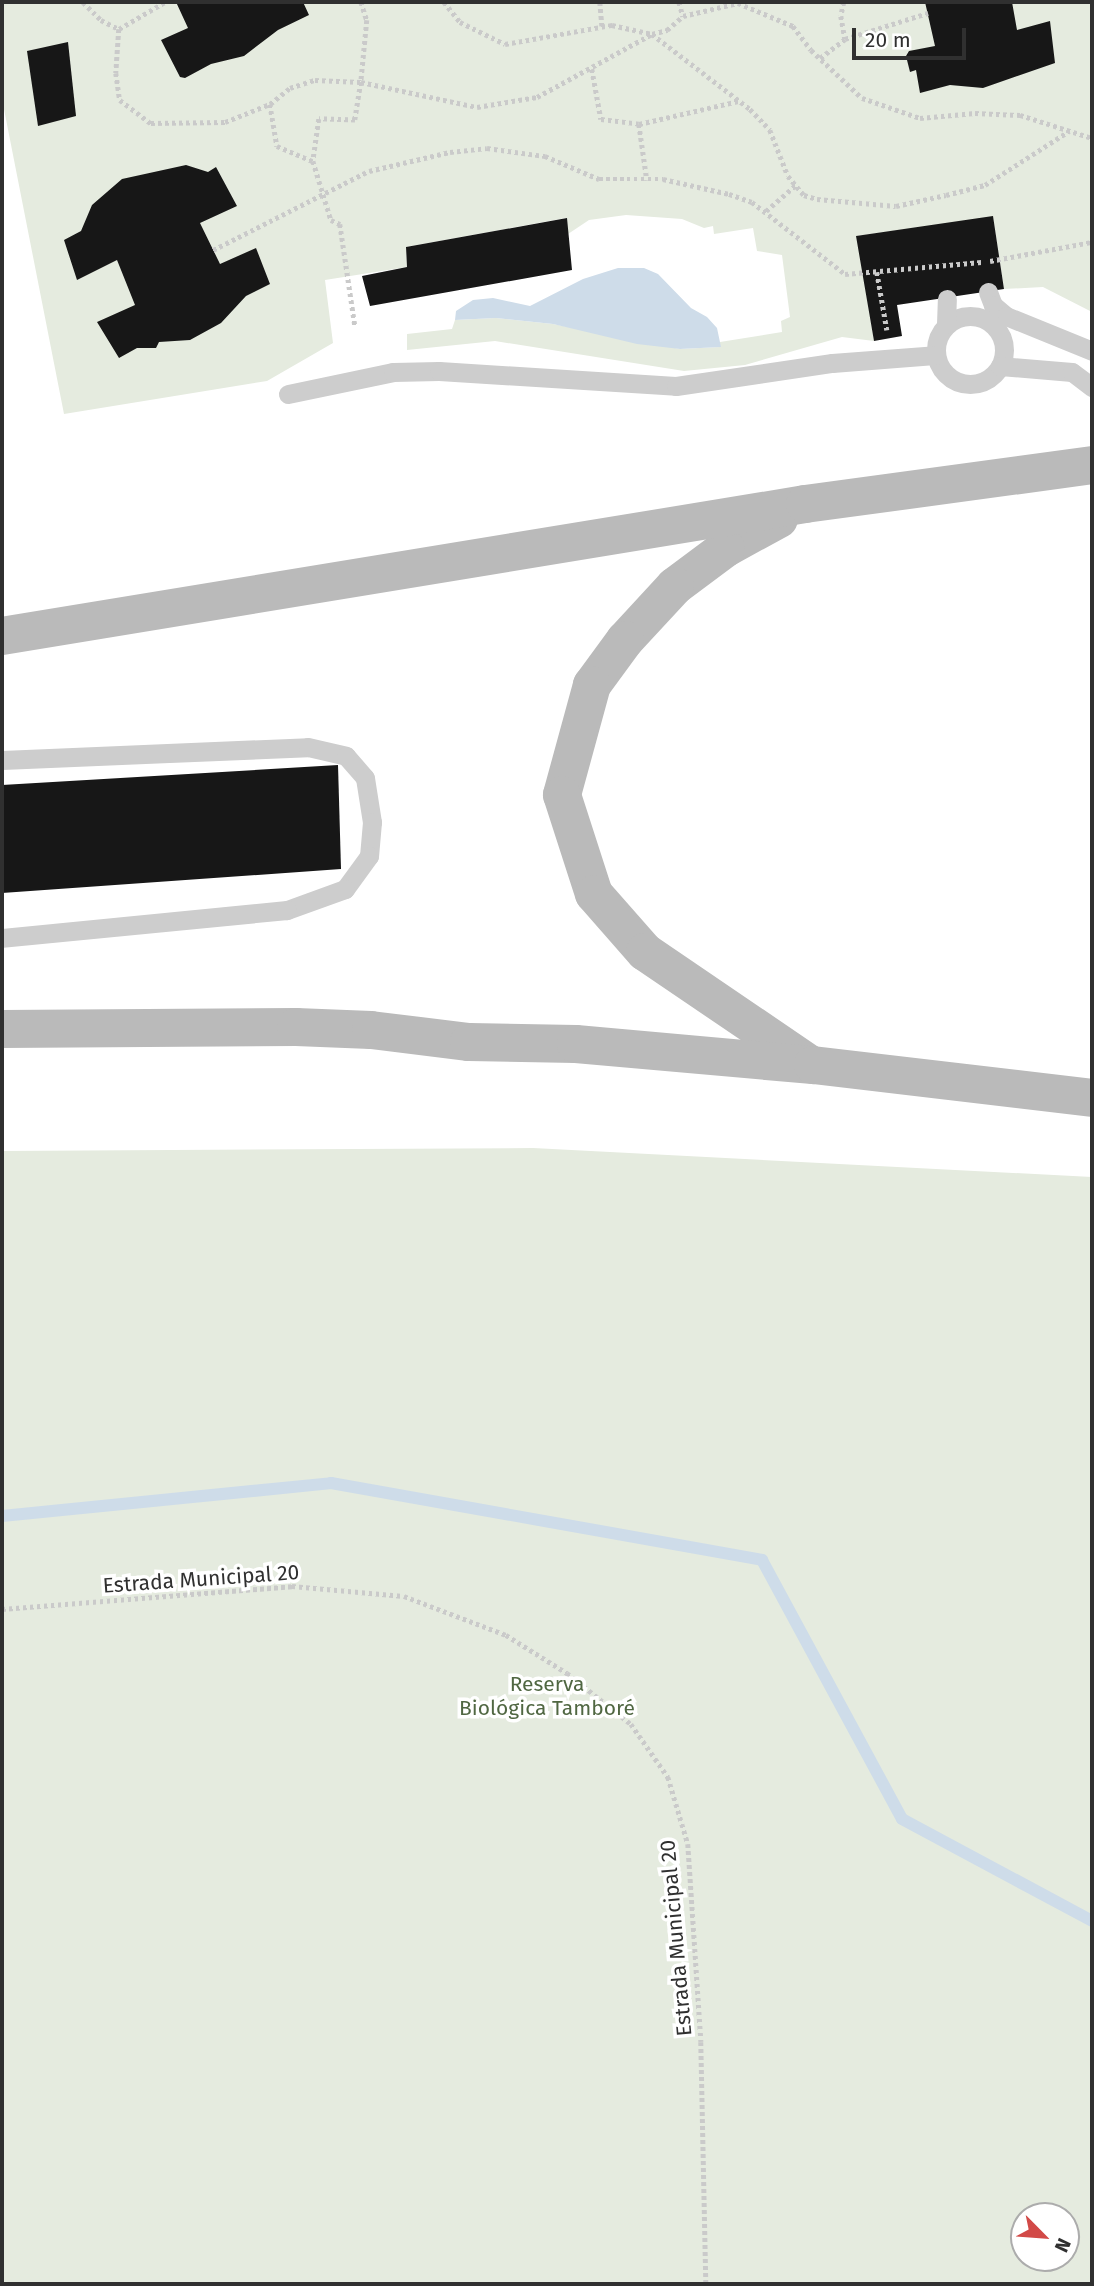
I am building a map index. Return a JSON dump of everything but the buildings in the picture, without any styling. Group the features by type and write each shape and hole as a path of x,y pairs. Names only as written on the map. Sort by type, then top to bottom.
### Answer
{"main road":[{"path":"2,636 805,504 1092,465"},
{"path":"805,504 726,548 675,586 625,640 592,685 562,795 594,894 645,952 813,1065"},
{"path":"2,1030 308,1027 813,1065 1092,1098"}],"lane":[{"path":"988,292 993,305 1006,316 1092,351"},
{"path":"947,299 946,324 937,338 935,355 943,371 956,382 973,384 988,379 1000,366 1005,347 998,329 983,318"},
{"path":"946,324 964,315 983,318 1006,316"},
{"path":"288,394 393,373 439,371 676,386 832,363 935,355"},
{"path":"1000,366 1072,372 1092,387"},
{"path":"2,760 308,747 346,756 365,778 372,822 369,856 345,889 286,910 2,939"}],"path":[{"path":"83,2 119,29"},
{"path":"119,29 165,2"},
{"path":"355,326 340,224 331,220 313,161 319,119 355,120 367,20 361,2"},
{"path":"444,2 460,22 505,44 602,26 652,34 739,102 769,130 796,185 817,199 896,206 985,184 1069,131"},
{"path":"600,2 602,26"},
{"path":"679,2 682,16"},
{"path":"844,2 841,16 845,39"},
{"path":"119,29 116,73 120,100 151,123 225,122 270,104 290,88 315,80 361,82 477,107 537,97 652,34 667,30 682,16 738,3 765,11 793,26 862,98 920,118 975,113 1020,115 1092,138"},
{"path":"821,58 845,39 928,13"},
{"path":"592,69 601,119 639,124 739,102"},
{"path":"270,104 277,146 313,161"},
{"path":"639,124 647,180"},
{"path":"213,250 369,171 450,152 487,148 545,156 599,179 647,180 729,194 766,211 845,274 999,260 1092,242"},
{"path":"766,211 796,185"},
{"path":"877,272 883,311"},
{"name":"Estrada Municipal 20","path":"2,1609 292,1586 404,1596 506,1635 567,1672 631,1724 668,1777 688,1844 701,2042 706,2284"}],"green space":[{"path":"2,2 1092,2 1092,312 1043,287 1004,289 993,217 857,236 874,341 842,337 745,365 684,371 495,341 407,350 407,334 452,329 455,320 496,318 553,324 680,349 720,347 720,342 782,332 781,321 790,317 782,255 757,251 753,228 714,234 713,226 704,228 682,219 626,215 589,220 568,234 566,218 406,247 407,267 325,280 333,343 267,381 64,414 2,99"},
{"name":"Reserva Biológica Tamboré","path":"533,1148 1092,1177 1092,2284 2,2284 2,1151"}],"water":[{"path":"618,268 644,268 658,274 691,308 707,317 717,328 721,347 680,349 637,344 553,324 496,318 455,320 456,311 473,300 493,298 530,306 583,279"}],"waterway":[{"path":"2,1516 331,1483 762,1560 902,1819 1092,1921"}]}
